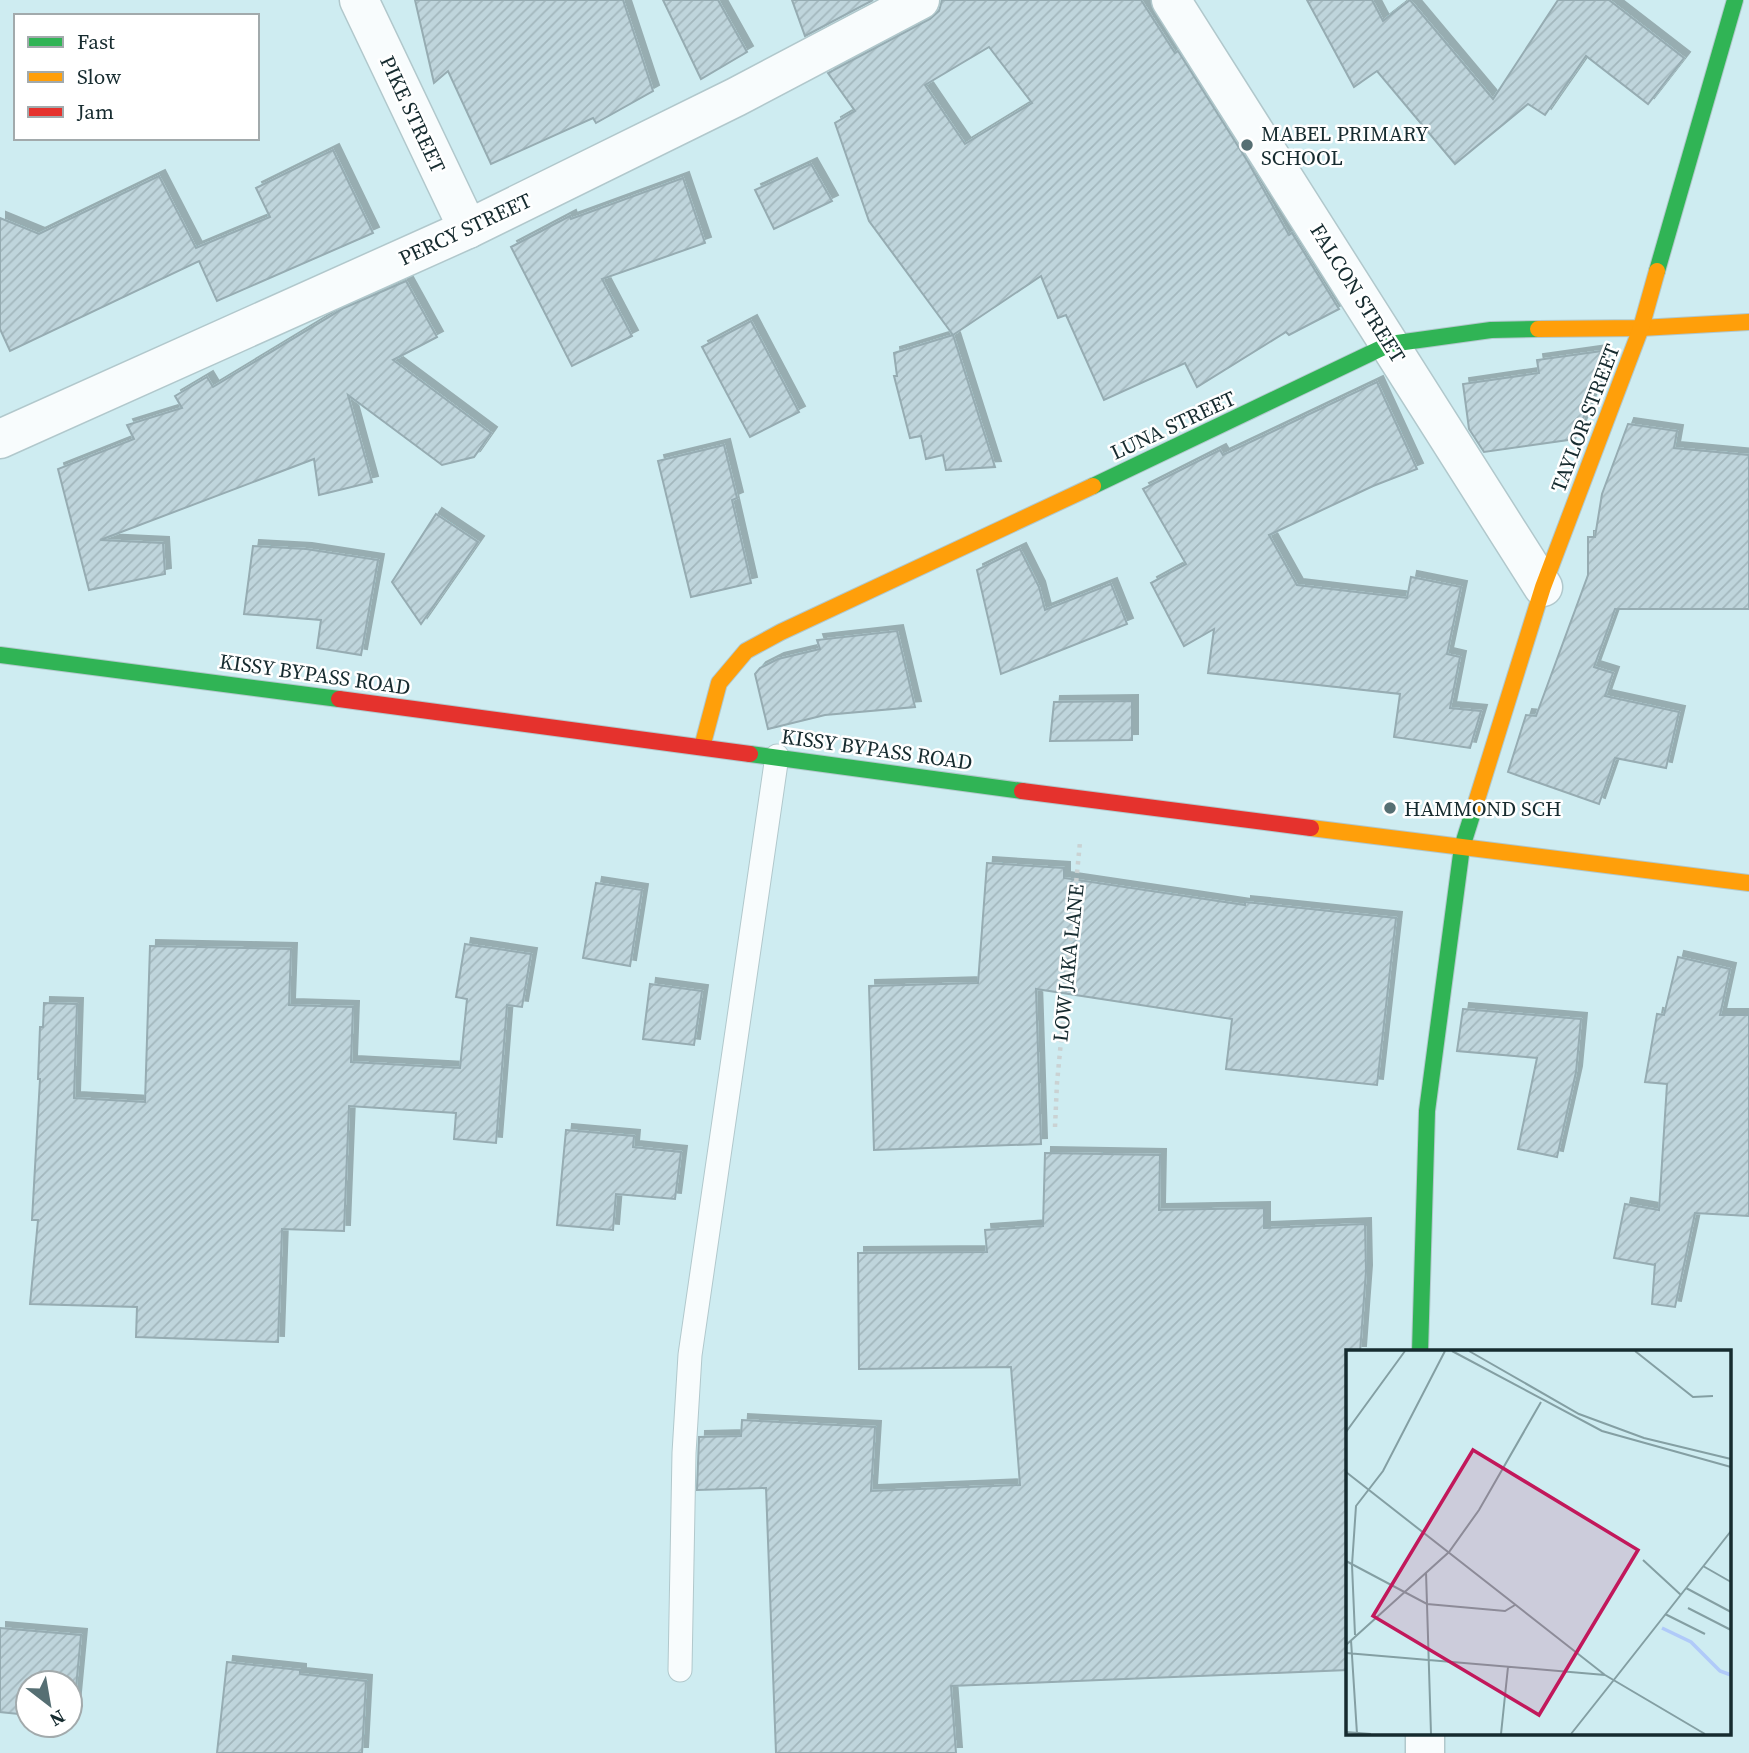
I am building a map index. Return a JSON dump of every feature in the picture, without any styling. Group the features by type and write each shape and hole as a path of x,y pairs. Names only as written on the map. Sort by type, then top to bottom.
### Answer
{"street":[{"name":"PIKE STREET","path":"359,0 468,229"},
{"name":"PERCY STREET","path":"0,439 468,229 736,97 920,0"},
{"name":"FALCON STREET","path":"1171,0 1544,587"},
{"name":"TAYLOR STREET","path":"1420,1350 1427,1111 1462,847 1544,587 1641,328 1735,0"},
{"name":"LUNA STREET","path":"702,747 719,683 746,652 781,632 1390,344 1491,330 1641,328 1749,322"},
{"name":"KISSY BYPASS ROAD","path":"0,655 777,756 1084,799 1749,883"}],"lane":[{"path":"680,1670 684,1453 690,1355 777,756"}],"path":[{"name":"LOW JAKA LANE","path":"1055,1127 1063,1012 1084,799"}],"building":[{"path":"415,0 623,0 653,91 596,123 593,118 491,164 448,71 434,83"},
{"path":"663,0 718,0 747,52 701,79"},
{"path":"792,0 873,0 805,36"},
{"path":"942,0 1141,0 1175,53 1178,51 1248,162 1289,235 1292,233 1339,309 1289,335 1286,332 1197,387 1185,363 1104,400 1066,315 1058,318 1041,276 953,335 869,221 835,123 855,111 828,73 930,19 939,11","holes":["989,47 1032,103 965,144 925,85"]},
{"path":"1307,0 1372,0 1383,21 1410,0 1493,99 1558,0 1609,0 1684,58 1648,104 1586,56 1545,115 1528,104 1455,164 1377,71 1354,87"},
{"path":"333,150 373,233 217,301 199,261 10,351 0,329 0,218 39,234 159,176 196,248 270,217 256,188"},
{"path":"811,164 832,201 774,229 755,190"},
{"path":"683,178 705,243 602,279 632,336 572,366 511,247 570,216 571,219"},
{"path":"406,281 437,337 393,360 491,433 474,457 442,465 348,395 372,482 319,495 314,459 100,540 163,543 165,574 89,590 58,469 134,439 127,425 182,408 175,396 207,377 213,387 344,308"},
{"path":"751,321 799,412 750,437 702,347"},
{"path":"953,335 995,467 946,470 943,455 926,459 921,436 910,438 894,376 897,376 894,353"},
{"path":"1602,351 1604,365 1575,439 1484,452 1469,429 1463,384 1539,373 1537,360"},
{"path":"1377,382 1417,469 1373,486 1269,535 1297,585 1407,598 1411,577 1461,587 1447,654 1460,657 1450,708 1481,711 1470,748 1394,737 1400,694 1208,673 1214,629 1184,646 1151,583 1186,564 1143,489 1220,450 1223,455"},
{"path":"1628,424 1677,431 1674,448 1749,455 1749,609 1615,609 1594,667 1613,673 1605,696 1679,712 1666,768 1615,758 1599,804 1508,772 1526,715 1536,716 1588,575 1588,537 1595,537 1602,494"},
{"path":"724,445 737,498 732,500 751,583 691,597 658,461"},
{"path":"436,514 478,542 421,624 392,582"},
{"path":"253,546 306,549 378,560 361,655 317,648 321,620 244,614"},
{"path":"1020,549 1039,587 1045,610 1111,584 1127,624 1001,674 977,570"},
{"path":"897,631 915,707 825,715 768,729 755,674 760,668 778,659 820,649 817,640"},
{"path":"1132,701 1132,740 1050,741 1054,702"},
{"path":"987,863 1064,868 1064,878 1245,905 1245,902 1396,918 1377,1085 1226,1069 1232,1019 1036,989 1041,1144 874,1150 869,986 978,983"},
{"path":"596,883 642,890 630,966 583,958"},
{"path":"465,944 531,954 522,1007 507,1005 496,1143 454,1139 456,1113 349,1106 344,1231 282,1229 278,1342 136,1337 137,1307 30,1304 38,1220 32,1220 40,1079 40,1027 43,1027 44,1003 77,1004 74,1098 145,1102 150,946 291,949 289,1005 353,1007 351,1062 460,1068 467,999 456,997"},
{"path":"1678,957 1730,969 1720,1015 1749,1015 1749,1216 1695,1213 1675,1307 1652,1304 1655,1265 1614,1258 1625,1204 1659,1210 1667,1084 1645,1082 1657,1014 1664,1015"},
{"path":"650,984 702,991 694,1045 643,1039"},
{"path":"1463,1009 1581,1019 1576,1072 1557,1157 1518,1149 1537,1058 1457,1051"},
{"path":"566,1130 634,1136 633,1147 681,1152 675,1199 616,1194 613,1230 557,1225"},
{"path":"1045,1153 1160,1155 1159,1210 1264,1208 1264,1228 1365,1224 1366,1271 1360,1350 1346,1350 1346,1670 951,1686 956,1753 776,1753 766,1488 697,1490 699,1437 741,1436 742,1420 875,1427 871,1491 1020,1485 1011,1367 859,1369 858,1253 987,1252 985,1230 1043,1226"},
{"path":"0,1628 81,1635 78,1669 14,1669 14,1714 0,1712"},
{"path":"227,1662 366,1681 362,1753 217,1753"}],"traffic: fast":[{"path":"1657,271 1735,0"},
{"path":"1093,486 1390,344 1491,330 1538,329"},
{"path":"0,655 339,699"},
{"path":"750,754 1022,791"},
{"path":"1420,1350 1427,1111 1462,847 1474,809"}],"traffic: slow":[{"path":"1474,809 1543,587 1641,328 1657,271"},
{"path":"1538,329 1641,328 1749,322"},
{"path":"702,747 719,683 746,651 781,632 1093,486"},
{"path":"1311,828 1749,883"}],"traffic: jam":[{"path":"339,699 750,754"},
{"path":"1022,791 1311,828"}],"place":[{"name":"MABEL PRIMARY SCHOOL","path":"1247,145"},
{"name":"HAMMOND SCH","path":"1390,808"}]}
